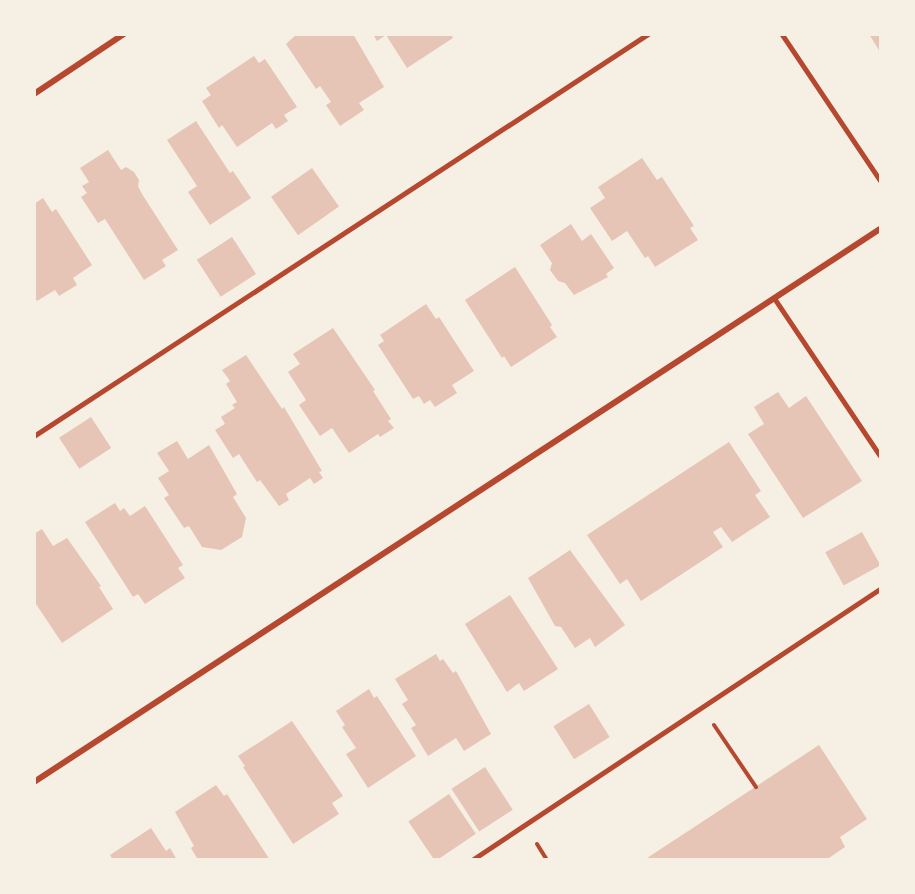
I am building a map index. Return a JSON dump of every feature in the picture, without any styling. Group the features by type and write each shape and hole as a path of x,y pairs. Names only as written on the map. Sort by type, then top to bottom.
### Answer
{"street":[{"path":"34,94 124,34"},
{"path":"34,782 880,230"}],"lane":[{"path":"34,436 648,34"},
{"path":"782,34 880,180"},
{"path":"775,299 880,455"},
{"path":"472,860 880,589"}],"path":[{"path":"703,708 756,787"},
{"path":"535,841 548,860"}],"building":[{"path":"297,34 353,34 384,87 359,103 364,110 340,126 326,105 331,102 320,86 316,89 286,44"},
{"path":"373,34 451,34 453,38 407,68 386,35 377,41"},
{"path":"869,34 880,34 880,52"},
{"path":"254,56 259,63 265,59 297,107 284,115 288,121 276,129 272,123 237,147 222,125 219,128 202,101 211,95 206,88"},
{"path":"196,121 230,173 233,171 251,198 210,225 188,192 197,186 167,140"},
{"path":"108,150 121,170 126,167 134,172 139,180 138,186 142,194 178,250 162,260 166,266 144,280 105,219 98,223 81,197 87,193 82,186 89,182 80,168"},
{"path":"642,158 657,180 662,177 694,226 690,228 698,240 655,267 648,256 645,258 627,231 612,241 590,208 605,198 598,187"},
{"path":"312,168 339,207 298,235 271,197"},
{"path":"43,198 52,212 56,209 92,265 73,278 77,285 59,296 55,290 37,301 34,297 34,204"},
{"path":"571,224 582,241 591,234 614,268 606,274 608,277 574,295 565,283 558,281 550,270 552,263 540,245"},
{"path":"232,237 256,274 221,297 197,260"},
{"path":"515,267 552,325 550,327 557,337 511,367 504,356 502,358 465,300"},
{"path":"426,304 436,319 439,317 474,371 452,385 457,393 435,407 430,400 424,404 419,396 413,399 378,345 384,341 380,335"},
{"path":"333,328 375,390 373,391 391,419 388,421 394,428 380,437 378,434 349,453 332,428 320,436 299,405 306,400 288,372 300,364 293,354"},
{"path":"246,355 282,409 284,407 322,471 319,472 323,478 314,484 310,478 286,494 289,500 279,506 260,480 257,482 239,454 233,458 215,430 225,424 221,417 235,408 232,405 237,402 226,384 230,381 222,370"},
{"path":"778,392 789,408 806,396 862,481 803,518 748,434 764,424 754,407"},
{"path":"91,417 111,448 79,469 59,438"},
{"path":"177,441 188,459 209,445 237,494 233,497 246,518 242,537 221,550 202,547 189,526 184,528 164,498 169,495 158,478 169,471 157,453"},
{"path":"729,442 761,491 755,495 770,517 732,542 721,527 713,532 723,547 641,601 627,579 620,584 587,535"},
{"path":"115,503 120,511 124,508 130,516 145,506 183,565 178,568 185,578 145,604 138,594 133,597 85,522"},
{"path":"42,529 53,546 67,538 101,586 99,587 113,609 62,643 34,601 34,534"},
{"path":"862,532 880,565 844,586 825,552"},
{"path":"570,550 625,625 595,647 590,638 575,648 561,627 555,626 528,578"},
{"path":"510,595 558,669 524,691 519,683 507,692 465,624"},
{"path":"436,654 440,661 443,659 453,673 456,671 491,734 464,751 456,738 428,756 411,728 416,725 402,704 408,700 395,679"},
{"path":"369,689 374,698 377,696 416,756 368,788 346,754 356,748 342,727 345,725 336,711"},
{"path":"589,704 610,737 574,759 553,726"},
{"path":"292,721 343,796 332,803 339,814 293,844 238,756"},
{"path":"819,745 867,819 840,837 845,847 826,860 644,860"},
{"path":"485,767 513,810 479,832 451,789"},
{"path":"216,785 224,796 227,794 270,860 198,860 191,848 194,846 175,812"},
{"path":"449,794 476,834 434,860 408,821"},
{"path":"151,828 166,851 170,848 177,860 113,860 110,855"}]}
